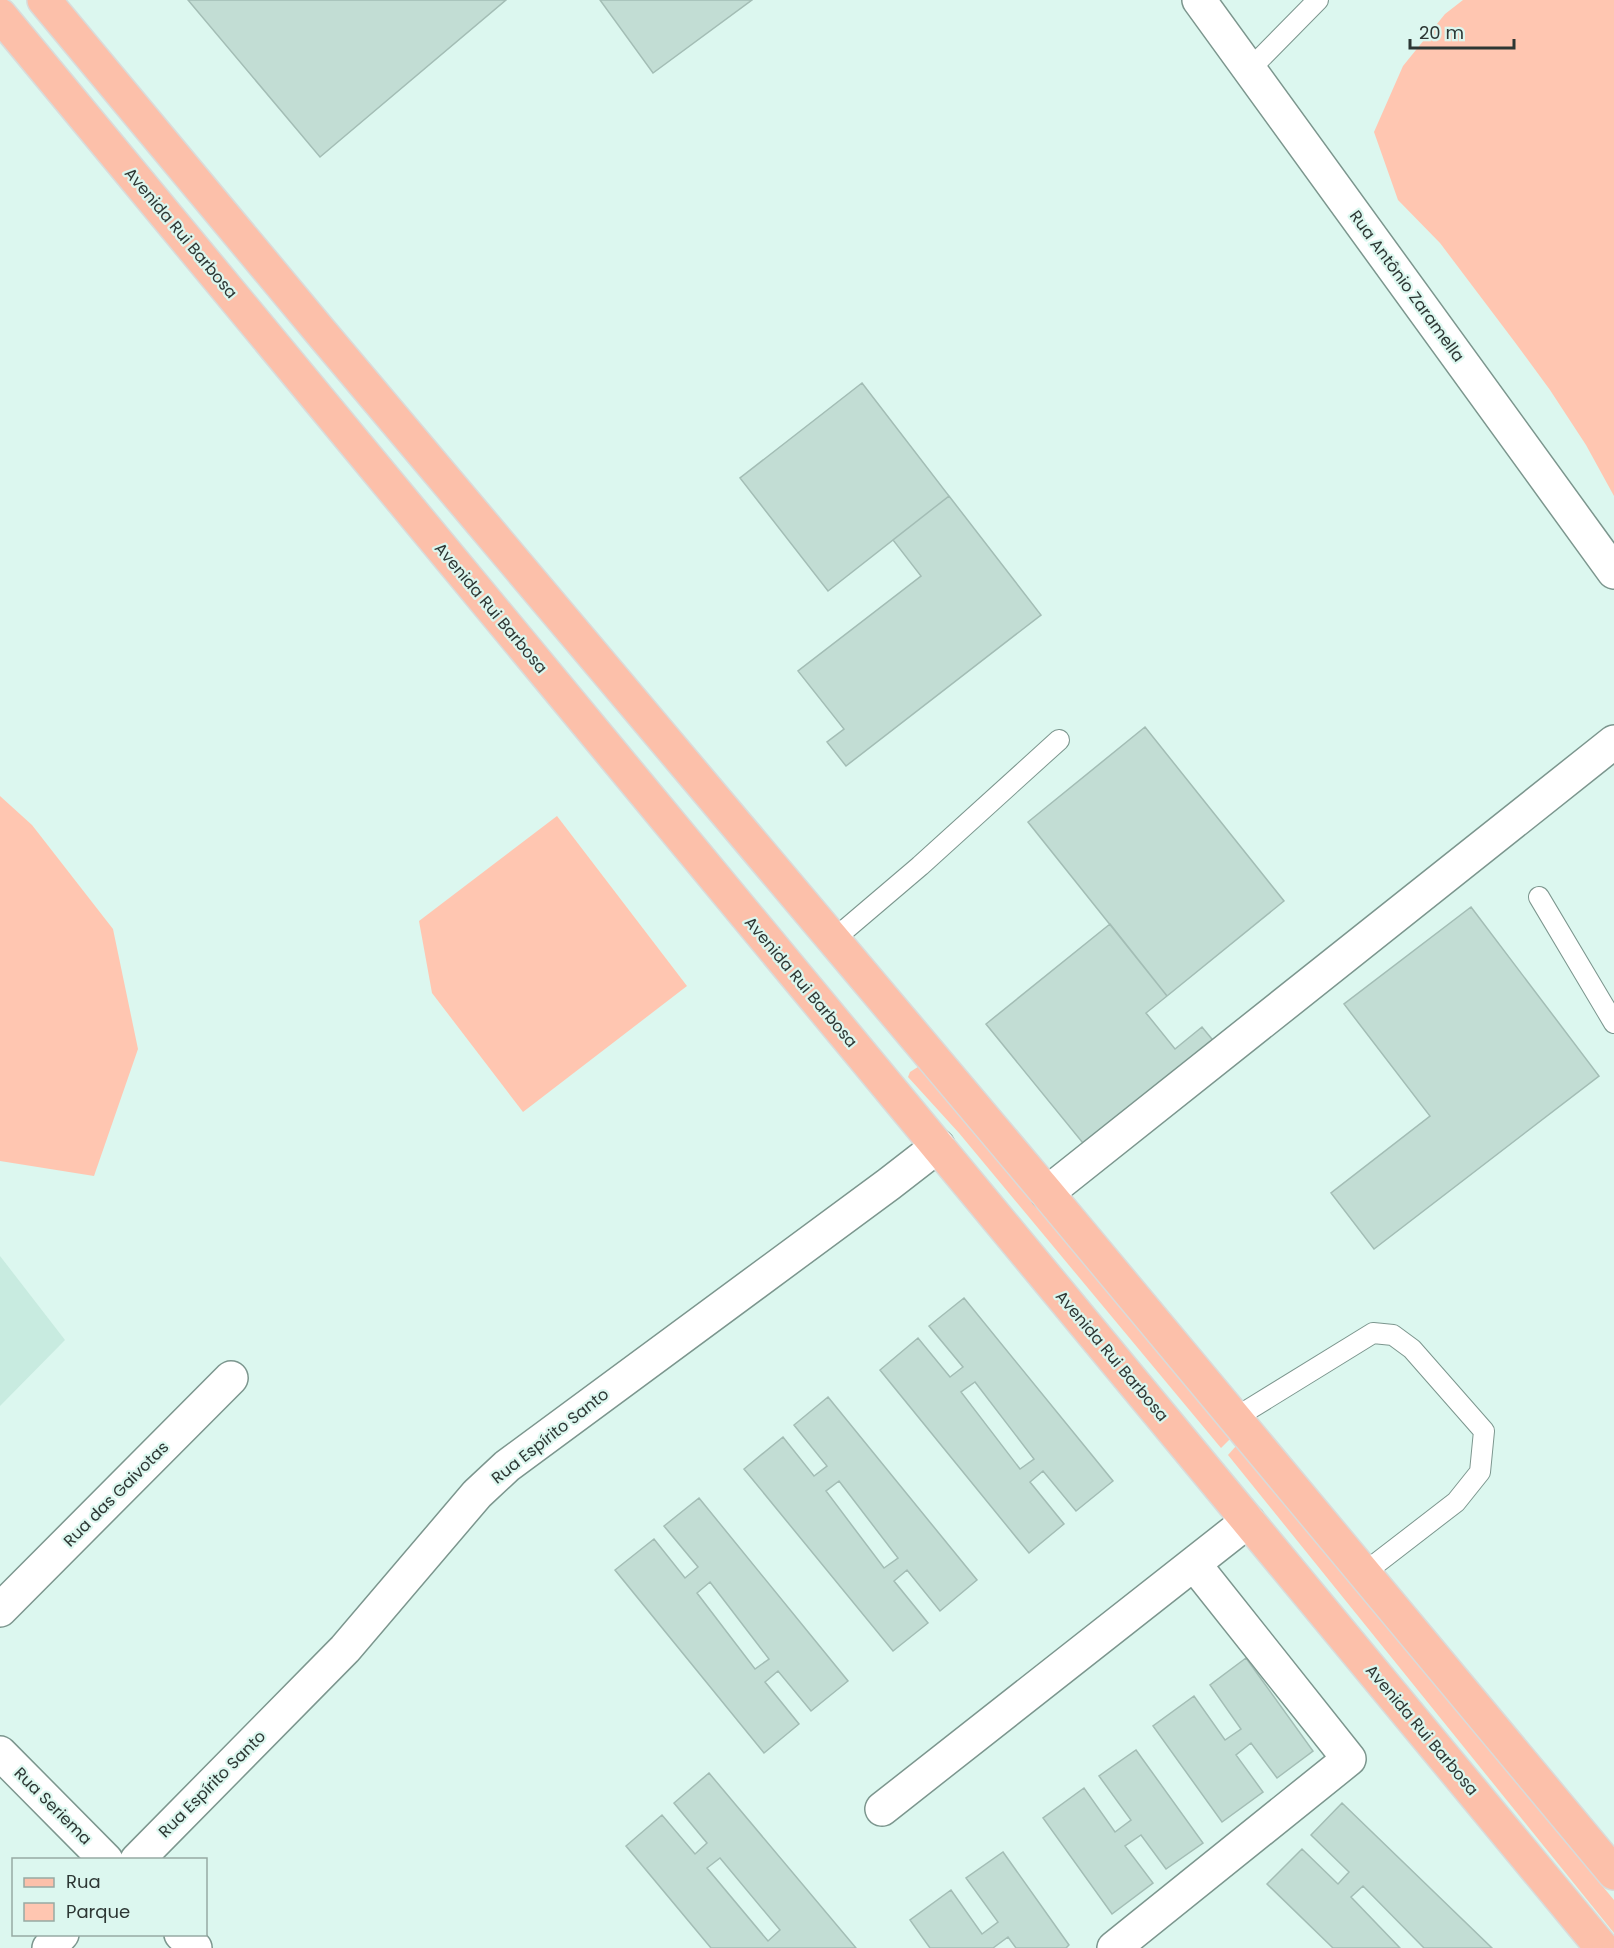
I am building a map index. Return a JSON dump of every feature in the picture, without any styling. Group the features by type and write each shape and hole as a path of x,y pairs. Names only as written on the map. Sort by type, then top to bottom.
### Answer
{"main road":[{"path":"44,0 319,330 1047,1193 1614,1873"},
{"name":"Avenida Rui Barbosa","path":"0,16 1602,1948"}],"street":[{"name":"Rua Antônio Zaramella","path":"1199,0 1614,572"},
{"path":"1047,1193 1614,742"},
{"name":"Rua Espírito Santo","path":"139,1858 345,1649 477,1494 507,1466 938,1146"},
{"name":"Rua das Gaivotas","path":"0,1610 231,1378"},
{"path":"882,1809 1248,1521"},
{"path":"1114,1948 1349,1759 1194,1564"},
{"name":"Rua Seriema","path":"0,1753 104,1858"},
{"path":"49,1948 61,1936"},
{"path":"182,1936 195,1948"}],"lane":[{"path":"1250,69 1318,0"},
{"path":"833,940 920,866 1059,740"},
{"path":"1539,897 1614,1023"},
{"path":"1235,1418 1373,1333 1394,1335 1412,1349 1484,1431 1480,1472 1456,1502 1364,1573"}],"shaded area":[{"path":"0,1256 65,1340 0,1406"}],"green space":[{"path":"1463,0 1614,0 1614,496 1586,445 1550,390 1440,243 1398,200 1374,132 1403,66 1445,14"},
{"path":"0,796 32,825 113,929 138,1049 94,1176 0,1161"},
{"path":"557,816 687,986 523,1112 432,993 419,921"},
{"path":"921,1065 1231,1438 1221,1448 959,1133 908,1077 910,1072"},
{"path":"1236,1446 1614,1900 1614,1933 1228,1455"}],"building":[{"path":"188,0 506,0 320,157"},
{"path":"600,0 752,0 653,73"},
{"path":"862,383 949,496 828,591 740,478"},
{"path":"949,496 1041,615 846,766 827,742 844,729 798,671 921,576 893,540"},
{"path":"1145,727 1284,901 1167,996 1028,822"},
{"path":"1471,907 1599,1076 1374,1249 1331,1193 1430,1116 1344,1004"},
{"path":"1110,924 1167,996 1146,1013 1175,1049 1202,1027 1216,1044 1087,1148 986,1024"},
{"path":"964,1298 1113,1481 1076,1511 1043,1471 1030,1482 1064,1524 1029,1553 880,1370 918,1338 950,1377 963,1367 929,1326","holes":["975,1382 1034,1459 1020,1469 961,1392"]},
{"path":"828,1397 977,1580 940,1611 907,1570 894,1581 928,1623 893,1651 744,1469 783,1437 814,1476 827,1466 794,1425","holes":["839,1481 898,1558 884,1568 826,1491"]},
{"path":"699,1498 848,1681 811,1711 778,1671 765,1682 799,1724 764,1753 615,1570 654,1539 685,1578 698,1567 664,1526","holes":["710,1582 769,1659 755,1669 697,1593"]},
{"path":"1246,1658 1313,1751 1277,1778 1251,1743 1236,1755 1263,1792 1222,1822 1153,1726 1194,1696 1225,1740 1241,1729 1210,1685"},
{"path":"1136,1750 1203,1843 1166,1869 1141,1835 1125,1846 1153,1883 1112,1914 1043,1818 1084,1788 1115,1832 1131,1820 1099,1776"},
{"path":"709,1773 856,1948 711,1948 626,1846 662,1815 695,1854 707,1843 674,1803","holes":["720,1858 780,1930 768,1941 707,1868"]},
{"path":"1342,1803 1492,1948 1424,1948 1363,1886 1351,1897 1400,1948 1333,1948 1267,1884 1302,1849 1338,1884 1349,1872 1311,1835"},
{"path":"1003,1852 1069,1945 1066,1948 1016,1948 1008,1937 993,1948 930,1948 910,1920 951,1890 982,1934 998,1922 966,1878"}]}
